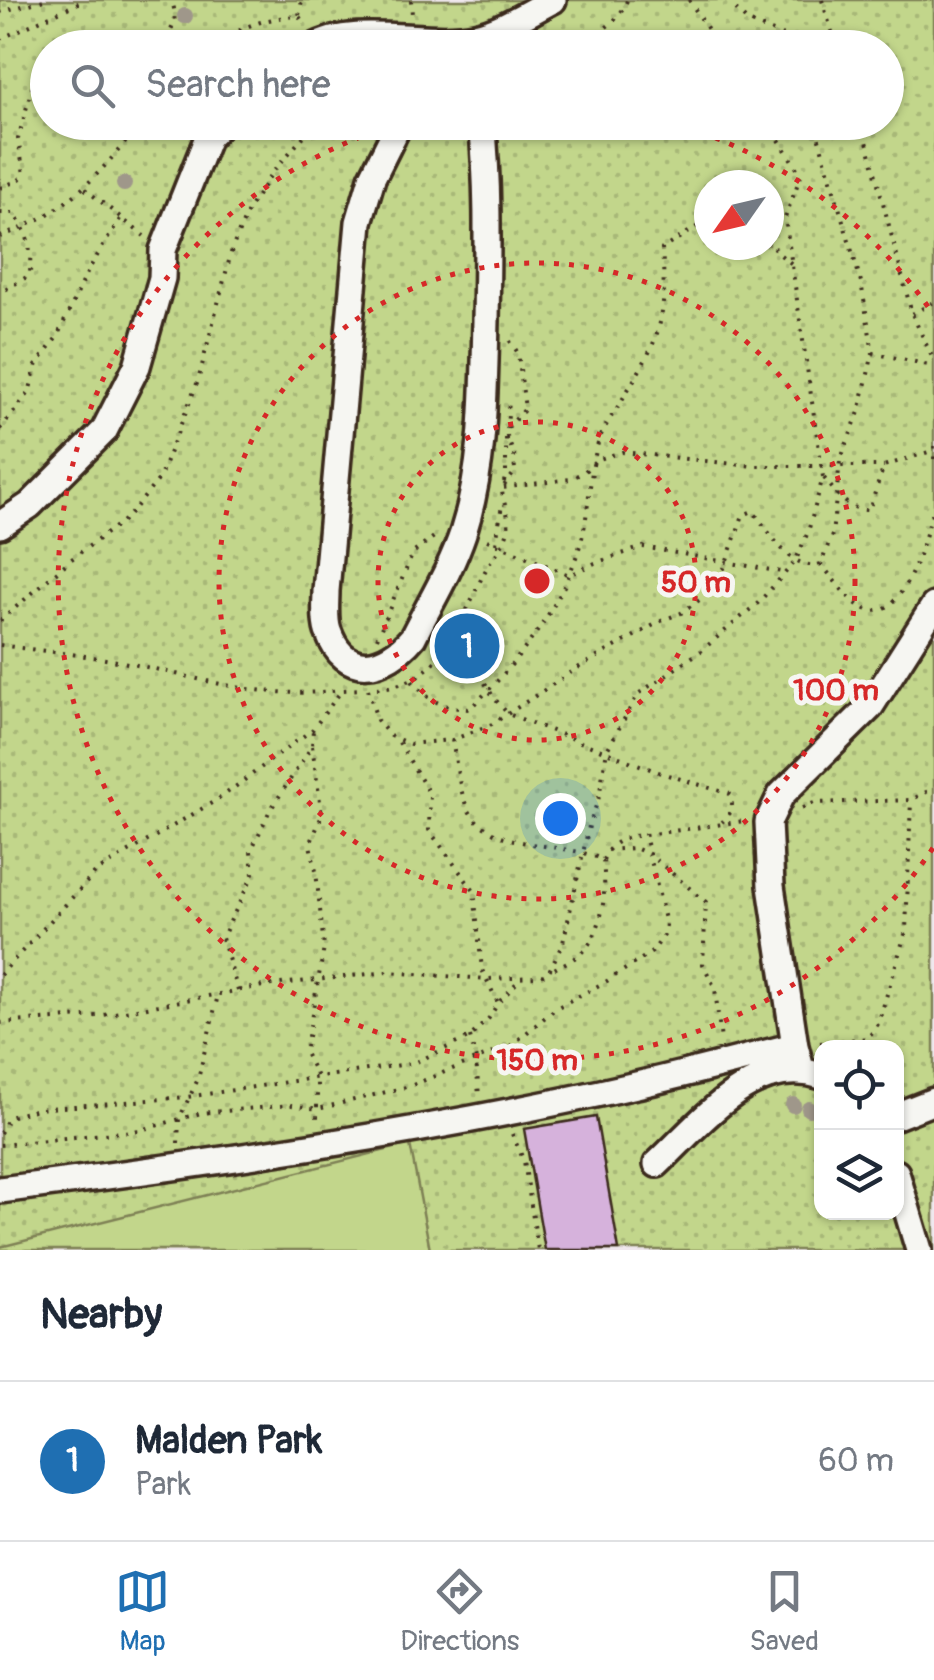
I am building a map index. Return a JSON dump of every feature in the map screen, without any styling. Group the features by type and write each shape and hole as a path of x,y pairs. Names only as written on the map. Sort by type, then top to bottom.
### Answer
{"lane":[{"path":"494,30 553,0"},
{"path":"0,525 30,504 104,431 137,366 162,278 163,250 207,140"},
{"path":"391,140 372,178 359,222 326,591 326,627 336,648 356,664 377,664 404,648 413,637 463,531 483,434 483,140"},
{"path":"806,1064 771,886 770,818 780,795 870,707 934,606"},
{"path":"901,660 934,640"},
{"path":"0,1190 315,1145 632,1086 727,1063 806,1064"},
{"path":"656,1164 738,1089 772,1072 806,1064"},
{"path":"904,1113 934,1101"},
{"path":"904,1200 919,1250"}],"path":[{"path":"0,12 44,0"},
{"path":"0,39 85,0"},
{"path":"171,0 176,10 172,30"},
{"path":"302,0 299,16 306,30"},
{"path":"599,30 618,18 628,0"},
{"path":"689,0 708,30"},
{"path":"738,0 736,8 748,22 768,30"},
{"path":"822,0 831,30"},
{"path":"239,30 269,18 299,16"},
{"path":"0,188 24,174 18,139 30,96"},
{"path":"0,237 26,227 85,189 127,140"},
{"path":"0,620 128,517 158,479 198,381 232,249 272,174 301,140"},
{"path":"548,972 564,943 607,750 638,694 701,651 758,603 796,562 808,532 823,476 786,218 800,175 779,140"},
{"path":"819,140 861,282 873,352 840,466 832,535 821,564"},
{"path":"867,140 912,314 934,364"},
{"path":"85,189 163,250"},
{"path":"0,213 12,213 26,227 31,246 30,274 0,293"},
{"path":"0,429 28,393 36,366 57,337 120,219"},
{"path":"412,680 426,698 441,707 470,708 523,651 570,575 582,536 600,438 654,348 666,300 662,249 694,229"},
{"path":"784,258 792,264"},
{"path":"912,314 934,302"},
{"path":"873,352 934,364"},
{"path":"502,488 570,479 596,460 622,452 753,466 884,466 933,448 934,460"},
{"path":"823,476 838,496 856,510 869,510 884,466"},
{"path":"496,544 502,522 502,499"},
{"path":"821,564 856,604 868,610 882,608 909,586 934,506"},
{"path":"0,645 122,662 212,684 298,696 368,688 376,720 390,736 410,744 452,740 492,724 581,666 681,613 705,596 725,563 743,515 753,511 796,562 809,567 821,564"},
{"path":"356,664 375,641 413,553 438,533 463,531 570,575 644,547 787,573"},
{"path":"449,647 472,661 508,714 658,772 730,794 734,805 731,814 718,824"},
{"path":"0,975 97,872 220,798 313,729 342,690"},
{"path":"313,729 322,814 310,845 324,948 305,1054 317,1077 315,1145"},
{"path":"397,739 430,795 429,830 474,890 482,970 498,1003"},
{"path":"452,740 466,805 488,828 518,843 584,852 603,860"},
{"path":"238,991 222,938 253,875 252,852 269,812 312,746"},
{"path":"0,1024 98,1016 218,994 387,972 488,980 520,979 548,972 582,952 598,927 605,878 603,860 607,850 623,838 770,818 814,803 911,800 934,788"},
{"path":"806,1064 868,1038 878,1024 906,930 911,800"},
{"path":"0,1145 141,1130 201,1113 292,1106 318,1109 410,1086 512,1045 556,1008 652,952 664,934 666,924 645,834"},
{"path":"586,840 594,856"},
{"path":"607,850 634,848 649,854 706,902 703,964 715,988 727,1063"},
{"path":"0,1133 9,1117 37,1110 187,1097 414,1063 470,1037 520,979"},
{"path":"179,1119 198,1079 218,994"},
{"path":"470,1037 491,1114 524,1161 538,1250"}],"green space":[{"path":"0,0 934,0 934,1250 0,1250"},
{"path":"410,1144 430,1250 0,1250 0,1247"}],"building":[{"path":"596,1117 619,1250 545,1250 524,1129"}],"place":[{"name":"Malden Park","path":"467,646"}]}
